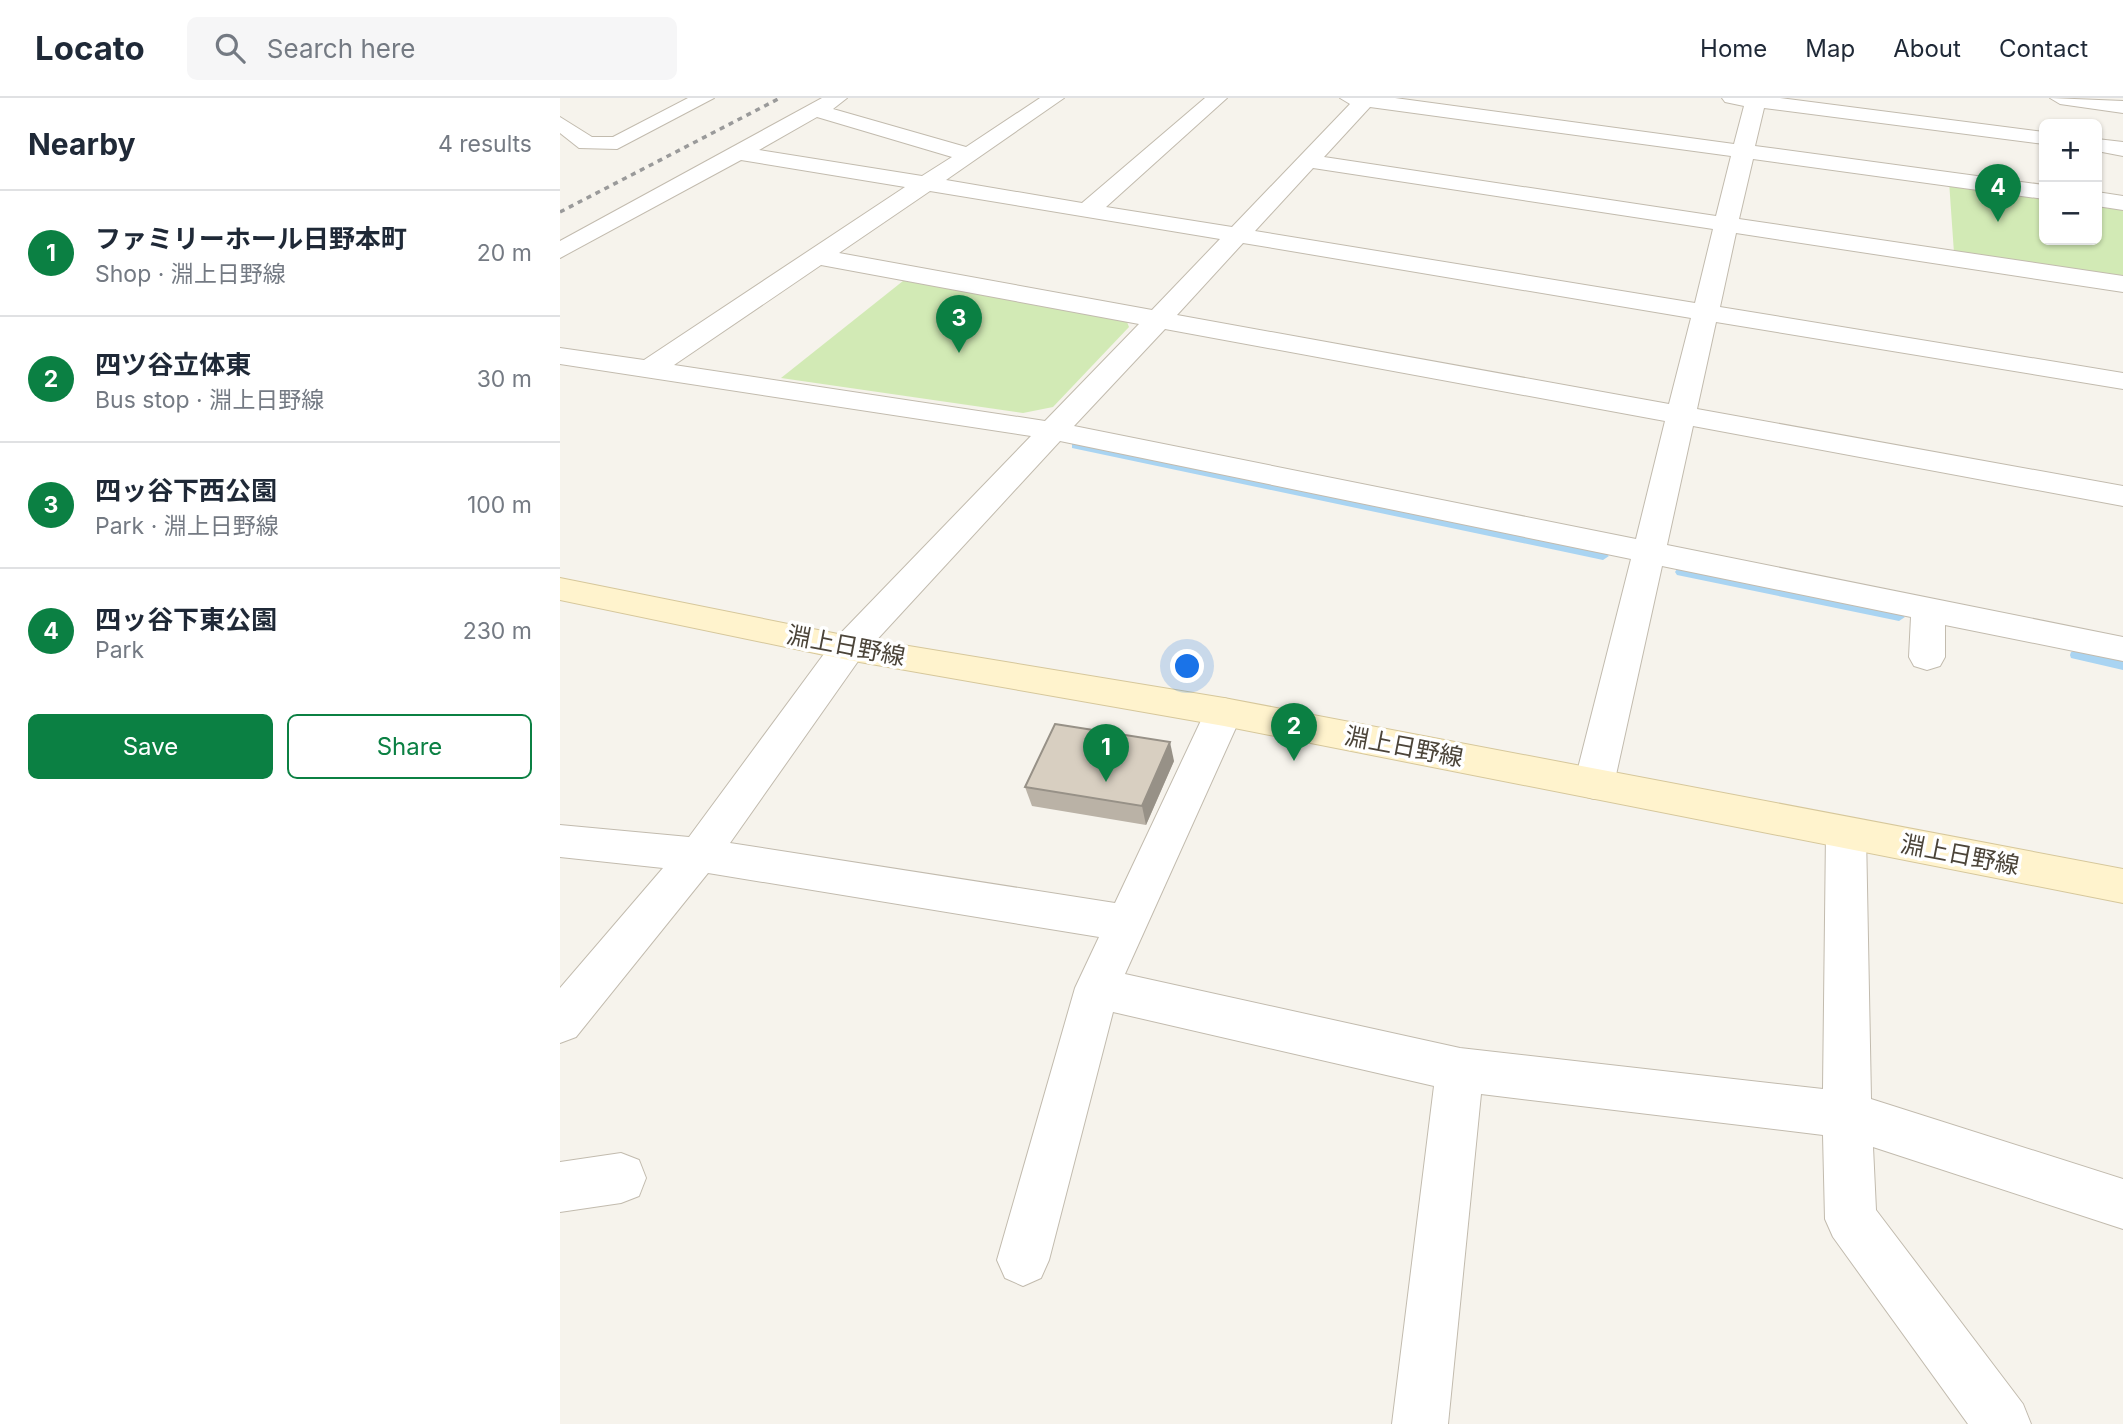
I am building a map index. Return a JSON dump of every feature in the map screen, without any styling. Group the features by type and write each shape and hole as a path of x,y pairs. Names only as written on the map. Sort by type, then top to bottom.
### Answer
{"main road":[{"name":"淵上日野線","path":"560,589 848,648 1224,712 2123,887"}],"street":[{"path":"560,123 587,143 617,143 704,98"},
{"path":"560,251 837,98"},
{"path":"650,368 1054,98"},
{"path":"1088,211 1217,98"},
{"path":"2060,98 2123,107"},
{"path":"560,1022 699,855 848,648 1308,161 1361,99 2039,191"},
{"path":"1594,784 1744,151 1748,99 2039,137"},
{"path":"814,110 970,155"},
{"path":"2102,146 2123,149"},
{"path":"738,153 2123,381"},
{"path":"1308,161 2123,284"},
{"path":"2102,200 2123,203"},
{"path":"818,257 2123,496"},
{"path":"560,356 1054,430 1388,501 1649,551 2123,649"},
{"path":"1927,657 1928,609"},
{"path":"1023,1260 1097,988 1224,712"},
{"path":"1846,833 1847,1115 1851,1219 2003,1424"},
{"path":"560,841 699,855 1128,922"},
{"path":"1097,988 1460,1070 1847,1115 2123,1204"},
{"path":"1420,1424 1460,1070"},
{"path":"560,1187 621,1178"}],"green space":[{"path":"1949,181 2039,193 2039,245 2102,245 2102,202 2123,205 2123,277 1954,253"},
{"path":"908,277 1125,317 1129,327 1053,407 1023,413 781,378"}],"building":[{"path":"1055,724 1170,742 1142,806 1025,787"}],"waterway":[{"path":"1076,446 1603,556"},
{"path":"1681,572 1899,617"},
{"path":"2076,655 2123,665"}],"railway":[{"path":"560,212 780,98"}],"place":[{"name":"四ッ谷下東公園","path":"1998,222"},
{"name":"四ッ谷下西公園","path":"959,353"},
{"name":"四ツ谷立体東","path":"1294,761"},
{"name":"ファミリーホール日野本町","path":"1106,782"}]}
